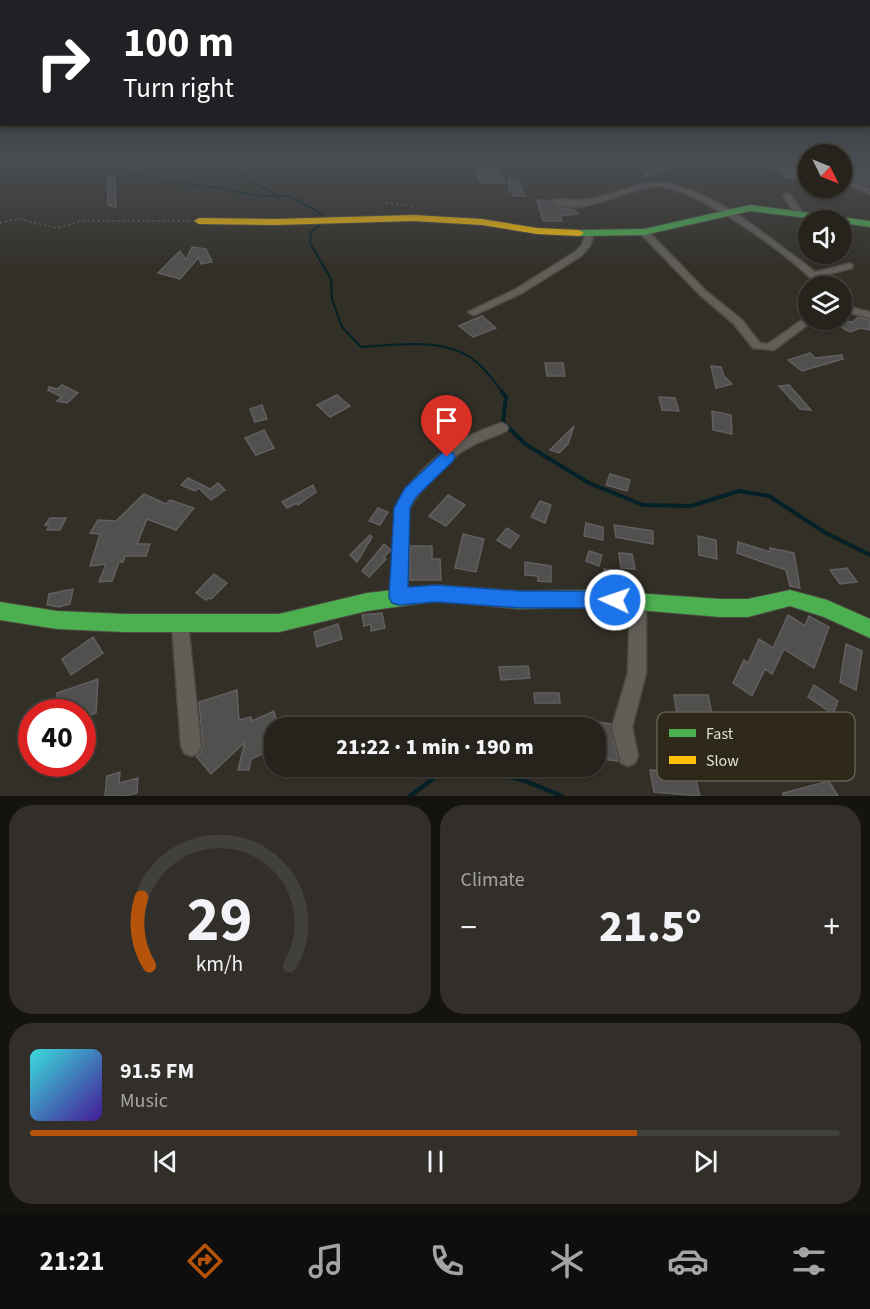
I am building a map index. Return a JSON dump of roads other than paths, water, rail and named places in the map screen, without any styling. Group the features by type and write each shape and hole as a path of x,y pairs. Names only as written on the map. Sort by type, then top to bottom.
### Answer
{"street":[{"path":"555,201 582,202 605,196"},
{"path":"697,196 729,213 814,275"},
{"path":"787,196 798,212"},
{"path":"199,221 413,218 482,222 537,231 590,234 644,232 750,208 798,213"},
{"path":"852,221 870,224"},
{"path":"644,232 703,293 738,322 757,346 770,348 798,328"},
{"path":"473,312 519,291 578,254 586,246 590,234"},
{"path":"852,310 870,315"},
{"path":"399,597 402,508 411,493 432,470 462,445 502,428"},
{"path":"0,611 57,620 180,624 291,622 399,597 436,593 521,600 592,598 748,608 790,598 827,609 870,629"},
{"path":"628,756 622,727 637,673 638,601"},
{"path":"180,624 191,746"}],"lane":[{"path":"814,275 850,266"}],"waterway":[{"path":"288,196 317,211 323,217 324,222 311,232 310,243 331,279 332,299 342,327 361,347 416,344 456,350 468,356 488,373 504,394"},
{"path":"502,392 506,397 503,422 525,444 589,483 643,505 691,506 739,491 769,496 824,532 870,555"},
{"path":"410,796 435,777"},
{"path":"509,777 523,780 562,796"}]}
